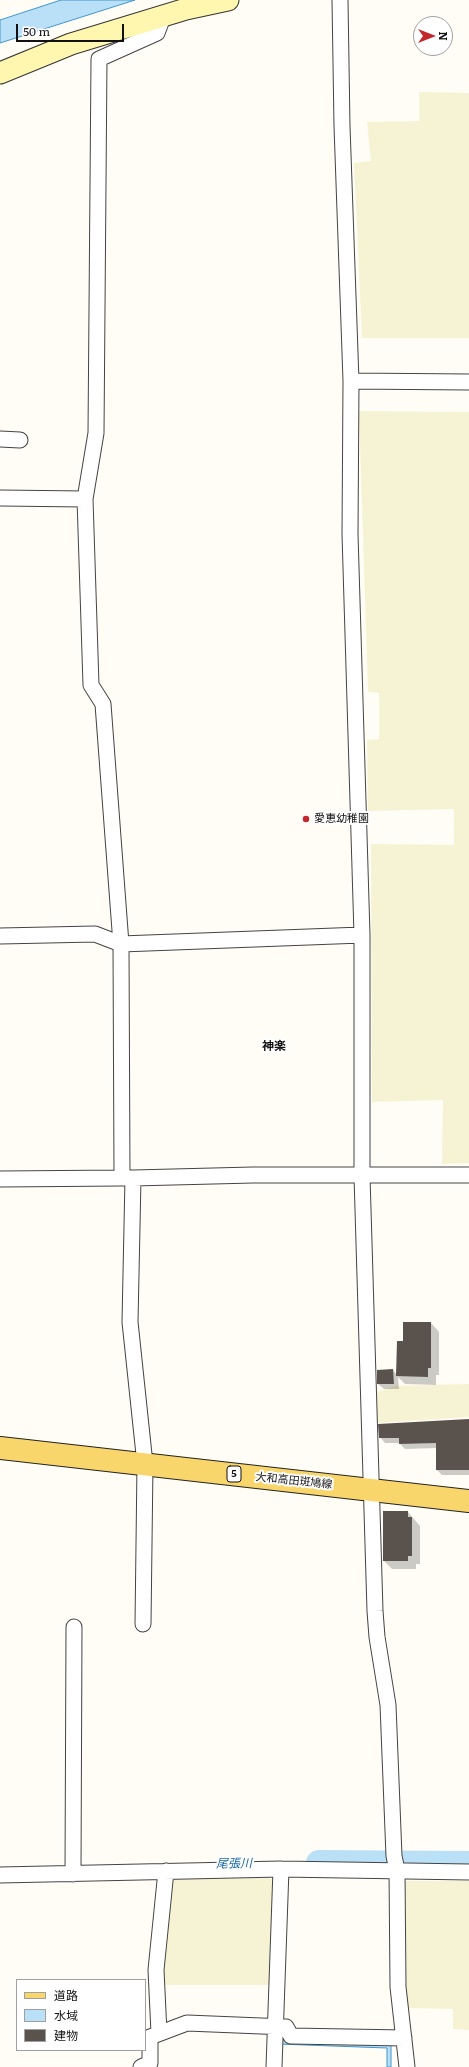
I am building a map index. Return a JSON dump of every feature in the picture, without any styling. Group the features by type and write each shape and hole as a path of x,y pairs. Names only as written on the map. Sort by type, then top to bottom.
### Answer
{"main road":[{"path":"0,73 71,44 163,16 185,5 228,0"},
{"name":"大和高田斑鳩線","path":"0,1448 469,1501"}],"street":[{"path":"340,0 342,126 351,381 350,534 362,935 362,1176 375,1618 388,1705 396,1863 398,1987 407,2067"},
{"path":"143,1624 145,1464 130,1322 121,944 103,704 91,685 84,499 96,433 99,59 157,33 163,16"},
{"path":"351,381 469,382"},
{"path":"0,439 20,440"},
{"path":"0,498 84,499"},
{"path":"0,936 95,934 121,944 362,935"},
{"path":"0,1178 127,1178 253,1175 469,1175"},
{"path":"73,1870 74,1627"},
{"path":"0,1875 73,1870 166,1871 281,1869 396,1863 469,1872"},
{"path":"274,2067 281,1869"},
{"path":"159,2033 156,1970 166,1871"},
{"path":"141,2067 150,2063 150,2037 186,2023 286,2027 291,2036 404,2038"}],"shaded area":[{"path":"419,92 469,93 469,338 362,338 354,163 371,161 367,122 419,121"},
{"path":"359,411 469,412 469,1163 442,1164 443,1100 372,1102 371,844 454,845 454,809 368,811 367,740 379,739 379,693 368,692"},
{"path":"469,1384 469,1417 377,1423 377,1392 395,1386"},
{"path":"175,1878 269,1878 273,1880 272,1985 163,1985 163,1950 171,1880"},
{"path":"405,1881 469,1881 469,2030 453,2029 453,2009 406,2008"}],"water":[{"path":"61,0 135,0 0,43 0,20"},
{"path":"286,2036 391,2042 391,2067 387,2067 387,2048 278,2044 278,2040"}],"building":[{"path":"403,1322 431,1322 431,1368 428,1368 428,1377 396,1376 397,1341 403,1341"},
{"path":"393,1369 394,1384 377,1384 377,1370"},
{"path":"469,1419 469,1470 436,1470 436,1443 399,1444 399,1438 379,1438 378,1424"},
{"path":"383,1511 408,1511 408,1517 412,1517 412,1556 408,1556 408,1561 383,1561"}],"waterway":[{"name":"尾張川","path":"319,1863 469,1864"}],"place":[{"name":"愛恵幼稚園","path":"306,819"}],"district":[{"name":"神楽","path":"274,1046"}]}
